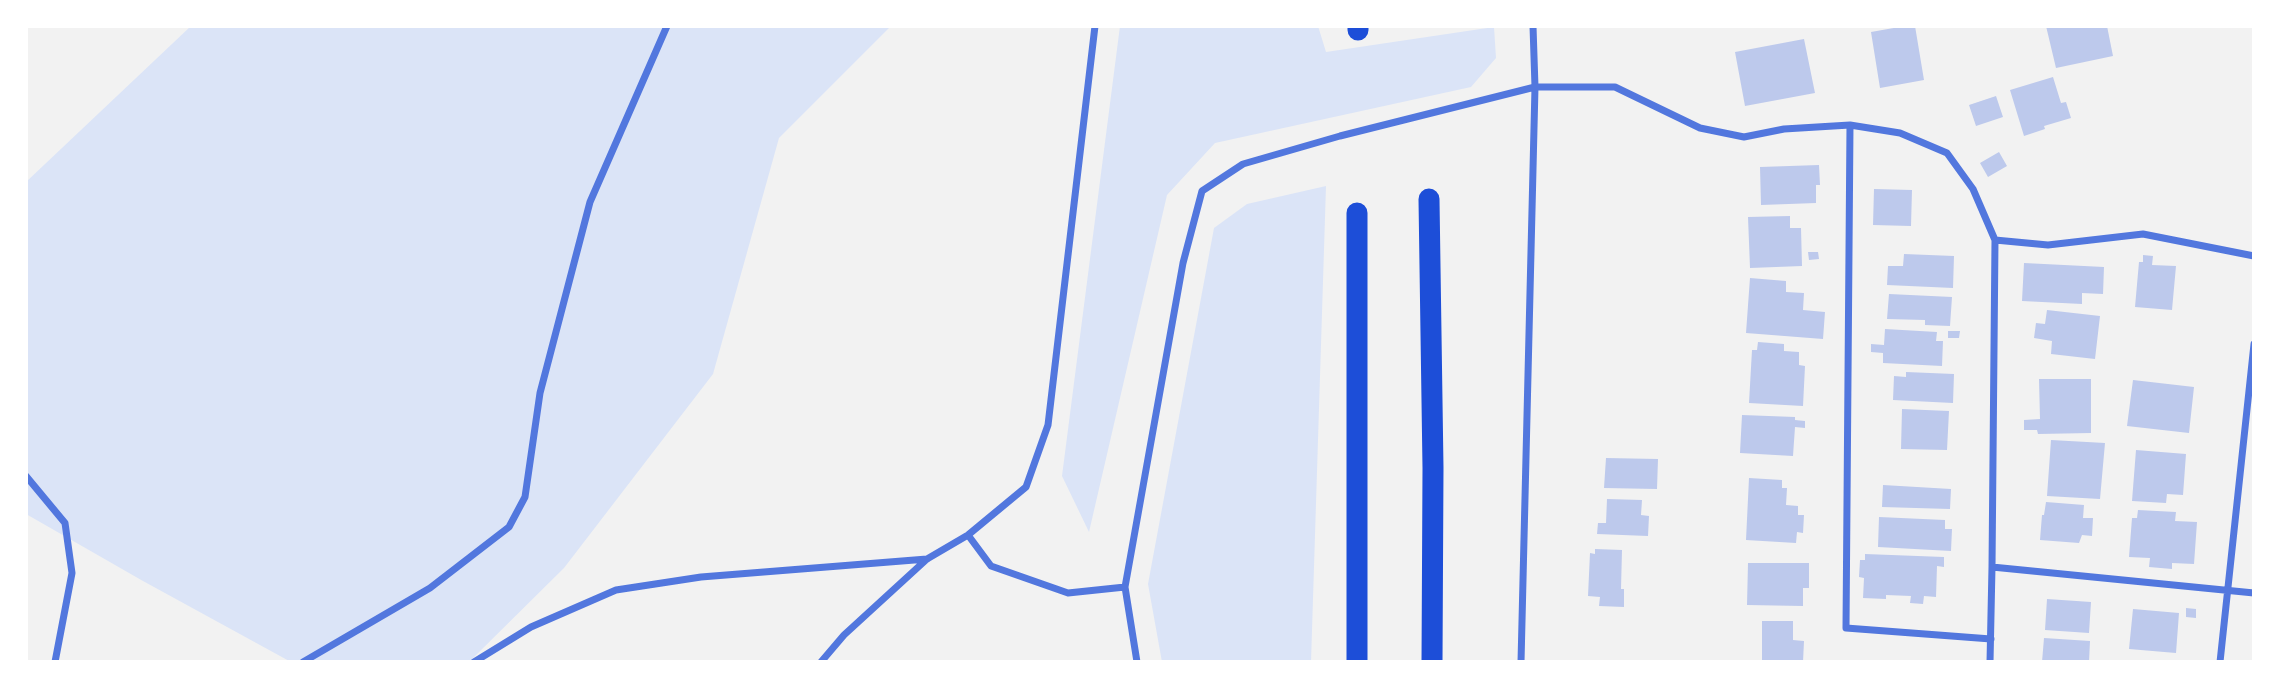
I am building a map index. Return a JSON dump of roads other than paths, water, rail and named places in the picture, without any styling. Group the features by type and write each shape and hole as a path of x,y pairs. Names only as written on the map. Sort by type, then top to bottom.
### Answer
{"highway":[{"path":"1429,199 1433,468 1432,662"},
{"path":"1357,213 1357,662"}],"street":[{"path":"303,662 430,588 509,527 525,497 540,393 590,202 667,26"},
{"path":"821,662 844,635 927,559 968,535 1026,487 1048,425 1095,26"},
{"path":"1521,662 1535,87 1533,26"},
{"path":"1137,662 1125,587 1183,263 1202,191 1243,164 1340,136 1535,87 1615,87 1700,128 1744,137 1784,130 1850,125 1900,133 1947,153 1973,189 1996,240 1990,662"},
{"path":"1850,125 1846,628 1991,639"},
{"path":"1996,240 2048,245 2143,234 2254,256"},
{"path":"2220,662 2254,344"},
{"path":"26,475 65,523 72,573 55,662"},
{"path":"968,535 991,566 1068,593 1125,587"},
{"path":"474,662 531,627 615,590 701,577 927,559"},
{"path":"1992,567 2254,593"}]}
